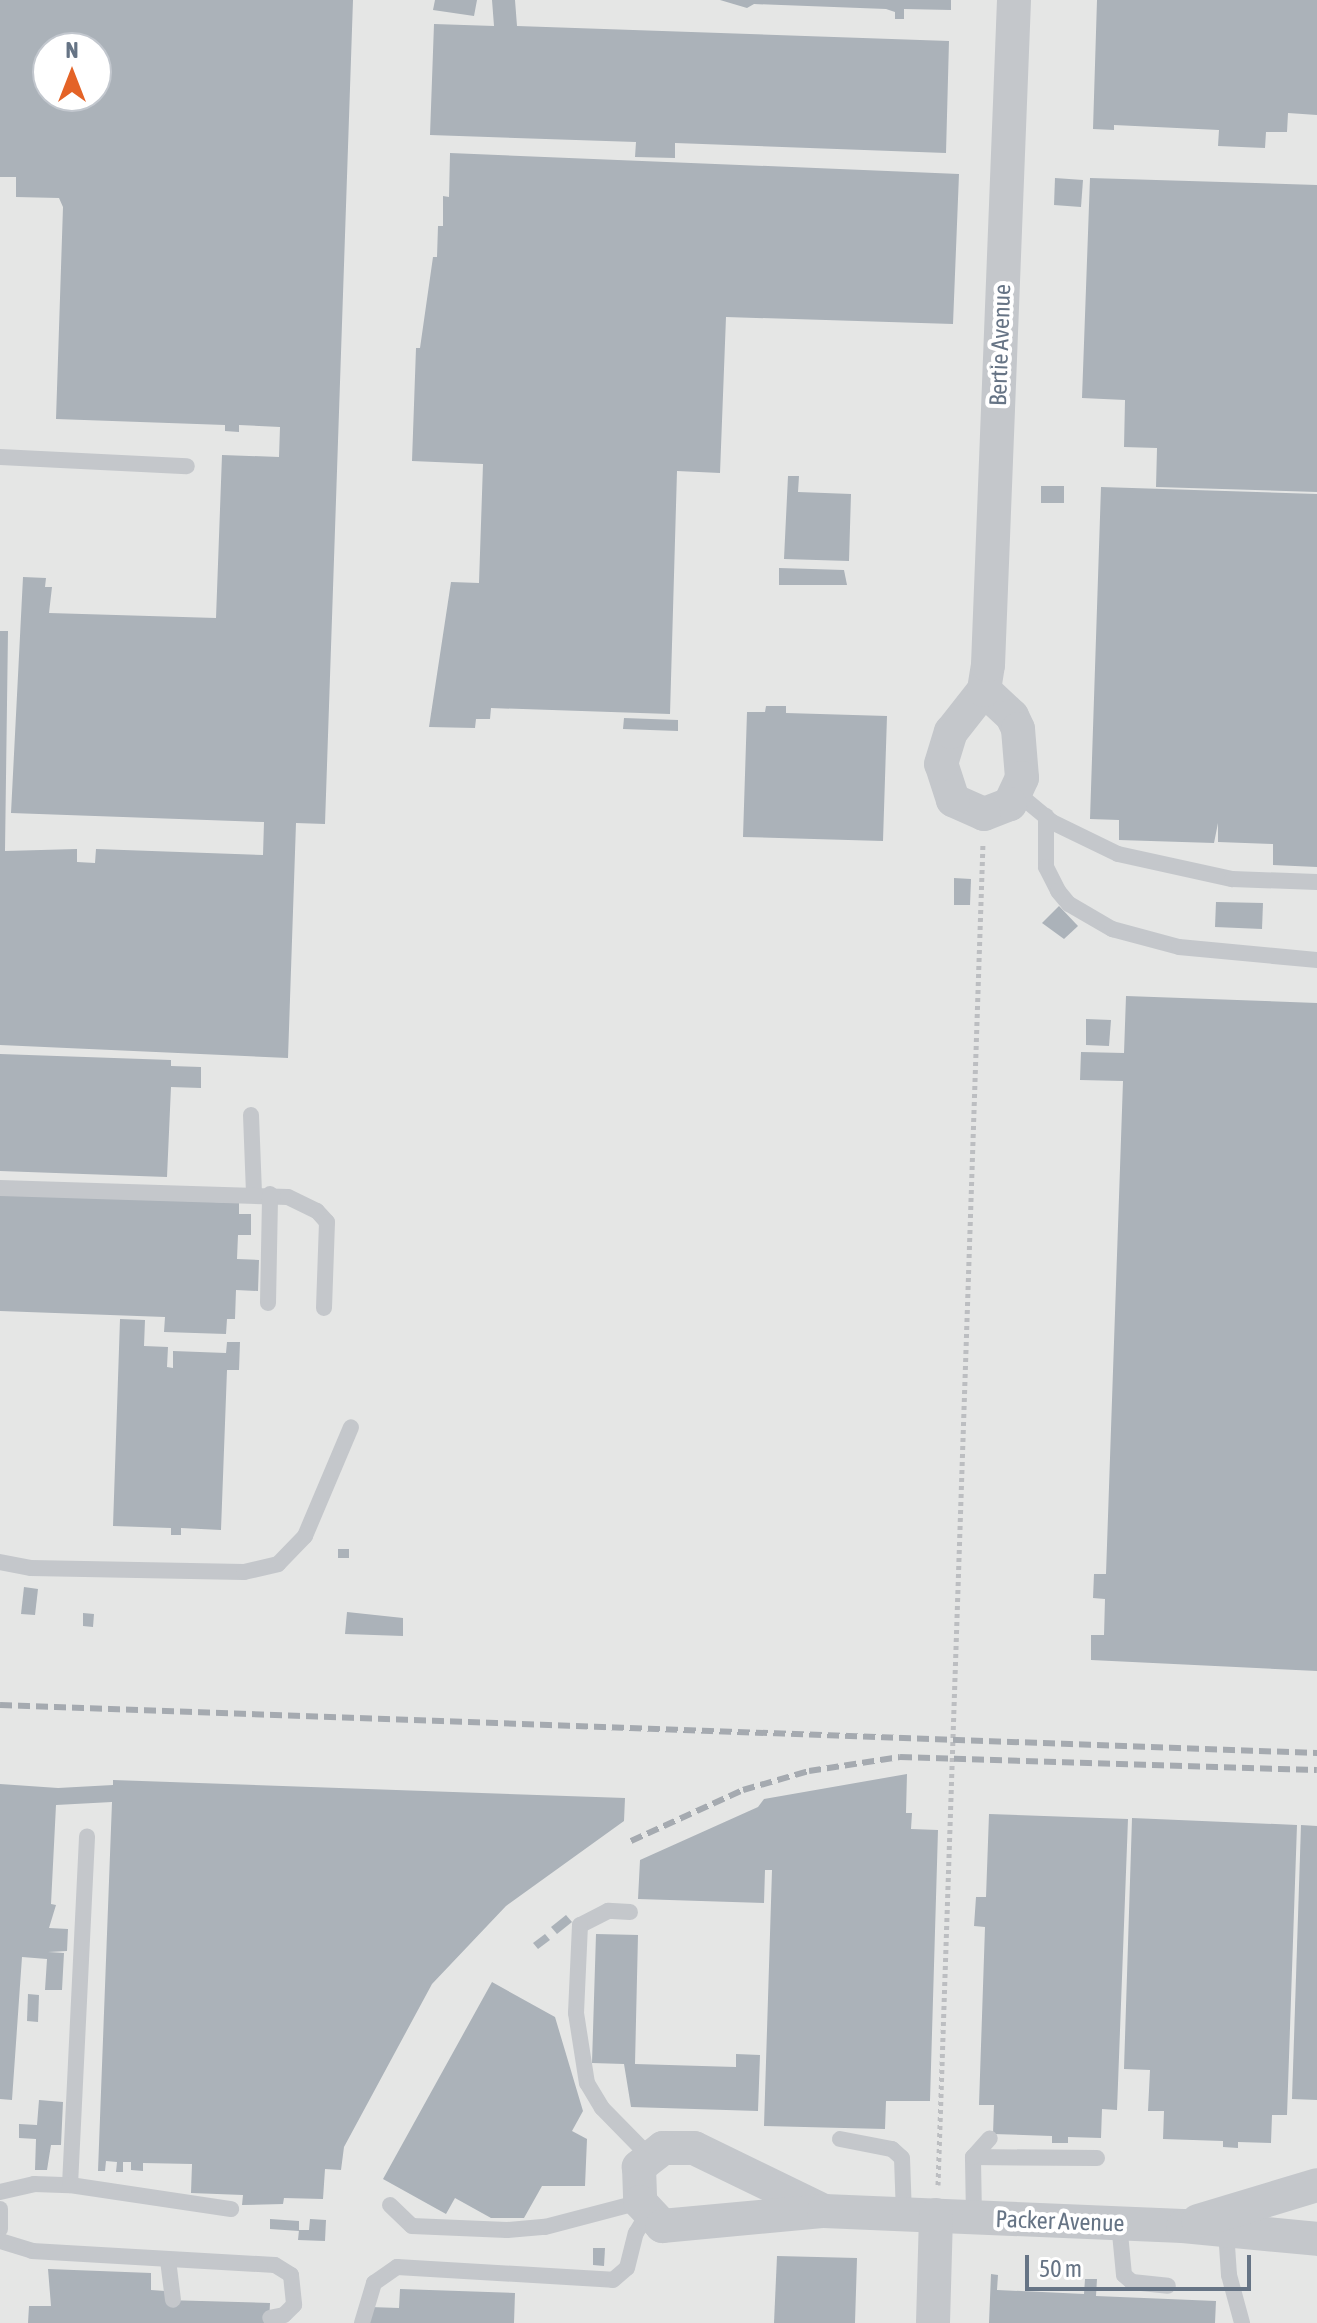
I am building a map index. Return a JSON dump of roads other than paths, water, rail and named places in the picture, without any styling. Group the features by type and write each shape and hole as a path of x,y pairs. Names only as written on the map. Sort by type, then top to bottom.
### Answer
{"street":[{"name":"Bertie Avenue","path":"984,690 1014,0"},
{"path":"984,690 1012,716 1018,729 1022,778 1017,793 1003,811 984,814 953,800 941,764 951,732 984,690"},
{"name":"Packer Avenue","path":"648,2155 675,2146 694,2148 824,2211"},
{"path":"644,2208 639,2167 648,2155"},
{"name":"Packer Avenue","path":"1183,2226 1317,2185"},
{"name":"Packer Avenue","path":"644,2208 662,2226 686,2227 824,2211 1183,2226 1317,2239"},
{"path":"920,2215 933,2323"}],"lane":[{"path":"0,457 187,466"},
{"path":"1017,793 1046,816 1118,854 1232,879 1317,882"},
{"path":"1046,816 1046,867 1058,891 1069,904 1112,929 1179,947 1317,960"},
{"path":"251,1115 262,1193 268,1303"},
{"path":"0,1188 262,1193 304,1203 327,1222 324,1308"},
{"path":"0,1562 31,1568 244,1572 278,1564 305,1536 351,1427"},
{"path":"70,2185 87,1836"},
{"path":"630,1912 608,1911 580,1925 576,2013 587,2083 602,2108 648,2155"},
{"path":"974,2217 973,2157 990,2138"},
{"path":"840,2139 892,2149 902,2158 920,2215"},
{"path":"973,2157 1097,2158"},
{"path":"0,2192 34,2184 70,2185 231,2209"},
{"path":"362,2323 374,2283 397,2267 613,2280 627,2268 644,2208 545,2227 507,2230 412,2226 390,2205"},
{"path":"0,2209 0,2229"},
{"path":"1119,2223 1124,2275 1132,2282 1168,2286"},
{"path":"1226,2231 1229,2275 1242,2323"},
{"path":"0,2241 32,2251 286,2269 294,2305 284,2315 270,2318"},
{"path":"168,2260 173,2300"}],"railway":[{"path":"0,1705 1317,1753"},
{"path":"631,1841 743,1790 809,1771 900,1757 1317,1770"}]}
